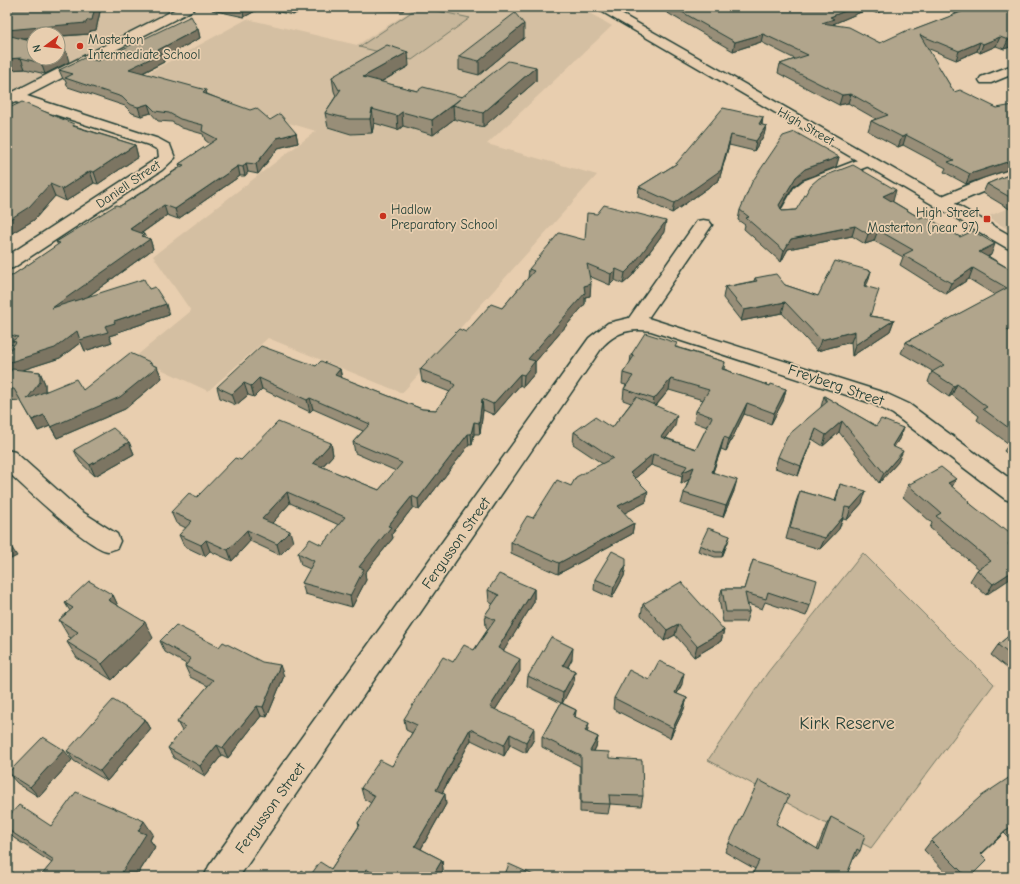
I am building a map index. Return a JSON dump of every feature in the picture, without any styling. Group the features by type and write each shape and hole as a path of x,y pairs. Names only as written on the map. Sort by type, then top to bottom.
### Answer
{"main road":[{"path":"11,99 189,7"},
{"name":"High Street","path":"600,7 1013,244"},
{"path":"986,80 1013,69"},
{"name":"Daniell Street","path":"7,264 156,167 167,158 165,148 154,142 11,99"},
{"path":"786,216 800,191 809,184 868,161"},
{"path":"941,203 991,181 1013,174"},
{"path":"635,323 703,225"},
{"name":"Freyberg Street","path":"635,323 653,325 878,398 912,416 1013,493"},
{"name":"Fergusson Street","path":"220,877 324,732 448,553 541,425 596,342 608,330 620,325 635,323"},
{"path":"7,458 73,517 108,541"}],"shaded area":[{"name":"Masterton Intermediate School","path":"7,7 180,7 66,64 66,26 26,26 26,66 63,66 7,94"},
{"name":"Hadlow Preparatory School","path":"411,7 579,7 612,26 487,144 597,175 402,393 268,338 208,391 135,357 191,311 153,256 316,131 137,79 247,19 357,45 409,12"},
{"path":"1013,206 1013,232 987,217"}],"green space":[{"path":"419,7 470,18 412,60 359,47"},
{"name":"Kirk Reserve","path":"863,553 994,684 871,848 708,760 768,672"}],"building":[{"path":"7,7 95,7 92,20 87,20 86,23 52,26 26,26 26,28 7,30"},
{"path":"673,7 855,7 830,17 834,19 822,23 849,27 880,43 910,29 914,30 969,9 964,7 1013,7 1013,38 1008,40 1000,37 983,44 980,42 959,51 920,35 954,92 960,90 997,108 1013,105 1013,160 970,174 948,162 954,160 906,135 902,137 871,121 888,115 851,94 842,95 780,64 808,55 763,34 735,42"},
{"path":"515,13 524,24 479,61 459,56"},
{"path":"191,16 198,29 156,51 162,53 129,69 206,90 203,93 250,110 256,108 270,120 280,114 296,133 277,138 256,164 246,163 243,167 238,166 175,209 164,205 130,229 144,234 142,236 150,239 52,308 144,279 149,289 155,287 166,304 114,321 115,323 105,326 108,332 80,340 77,331 55,348 7,363 7,354 16,342 12,341 18,337 7,334 7,279 60,243 56,242 116,205 120,206 135,197 184,165 179,164 217,139 202,131 203,125 180,119 169,113 155,111 148,104 138,107 129,104 122,97 65,78 73,74 59,70 84,58 98,61"},
{"path":"7,35 26,40 26,59 7,59"},
{"path":"387,45 408,52 363,77 417,91 423,87 462,97 508,61 536,67 483,113 453,105 460,99 432,120 402,112 397,116 372,109 370,119 349,119 325,113 341,89 339,90 332,77"},
{"path":"22,102 74,124 73,126 135,145 94,172 90,171 62,189 50,184 29,207 7,221 7,109"},
{"path":"723,108 763,117 759,124 766,126 756,141 731,135 721,170 674,203 639,187 676,164"},
{"path":"795,132 839,157 805,169 796,177 779,205 782,211 796,210 811,185 819,178 853,165 896,190 883,196 920,218 925,216 960,237 973,231 995,244 979,252 1013,271 1013,324 1007,330 1013,333 1013,387 1011,388 1013,390 1013,431 983,409 987,407 957,384 954,386 932,372 944,365 906,342 1007,288 973,268 951,283 903,255 913,250 878,230 868,234 855,226 791,239 784,251 746,218 749,217 740,210 752,182 783,136"},
{"path":"1013,173 1013,199 987,184"},
{"path":"604,205 666,221 633,265 625,273 616,269 611,274 587,264 591,284 584,286 585,293 528,359 535,361 524,375 520,374 493,404 482,399 479,423 474,422 471,434 468,434 418,499 412,496 388,526 391,527 359,567 364,569 350,596 302,583 314,561 298,553 310,539 322,545 345,517 287,492 262,519 290,531 277,544 247,530 228,550 206,540 201,545 179,535 192,521 171,512 189,493 197,497 235,458 241,460 278,422 331,443 313,463 379,490 402,463 353,442 370,424 310,398 307,400 259,378 251,386 244,383 232,394 217,387 261,346 316,366 321,361 340,369 335,375 422,409 436,410 455,385 452,383 453,382 420,369 459,329 466,332 491,304 502,308 534,271 529,269 559,233 585,240 587,213 597,214"},
{"path":"835,261 871,271 864,286 879,290 870,316 894,320 855,345 855,331 821,340 785,302 744,310 725,287 757,281 755,278 776,274 785,285 818,296"},
{"path":"645,333 677,343 675,347 725,362 722,369 732,373 770,386 771,384 786,389 774,413 747,403 729,439 724,437 712,472 737,480 726,506 684,493 694,467 683,472 687,466 653,454 630,473 648,491 618,506 634,523 559,563 511,542 527,516 533,518 557,480 571,486 576,477 613,458 574,432 595,417 612,428 636,397 677,415 661,437 696,449 712,417 696,411 709,390 671,379 654,399 624,389 633,376 623,373 634,356 631,355"},
{"path":"130,353 150,362 149,363 157,367 120,397 51,427 44,415 32,420 14,389 7,389 7,376 12,369 40,372 40,382 27,399 76,379 83,390"},
{"path":"824,396 876,426 881,419 903,428 892,446 903,451 884,473 842,421 826,435 816,429 801,466 778,457 787,436 827,402"},
{"path":"113,428 129,442 90,465 74,450"},
{"path":"941,467 956,479 948,483 969,501 968,502 1001,528 1003,527 1013,535 1013,541 1008,544 1013,548 1013,552 1009,554 1013,557 1013,571 993,584 977,570 991,561 936,516 941,513 908,485"},
{"path":"840,484 866,491 851,508 845,507 843,517 825,538 790,528 800,491 836,501"},
{"path":"708,528 730,536 723,552 716,552 700,545"},
{"path":"7,540 10,546 7,548"},
{"path":"612,551 626,558 626,565 614,587 595,579"},
{"path":"753,560 817,580 810,606 768,592 766,599 745,593 749,612 726,612 722,589 744,589"},
{"path":"499,574 534,589 498,648 520,659 490,707 534,728 526,742 510,734 504,745 470,729 436,790 445,794 415,846 442,860 432,877 380,877 366,869 361,877 296,877 301,870 310,876 320,862 331,869 360,825 358,823 375,796 361,788 380,760 392,766 417,725 404,719 437,666 443,657 453,662 464,645 474,650 495,620 485,615 499,595 488,590"},
{"path":"89,581 113,595 108,600 145,622 102,664 67,642 78,632 59,620 73,608 65,603"},
{"path":"681,582 724,630 697,646 678,624 667,630 643,604"},
{"path":"176,625 219,647 223,642 262,662 280,665 263,707 257,706 223,748 217,745 200,766 168,748 185,727 177,722 213,680 185,666 191,659 160,641"},
{"path":"1013,632 1013,657 998,645"},
{"path":"551,637 573,648 563,665 575,671 563,693 528,676"},
{"path":"659,661 684,673 675,693 687,698 673,728 614,698 629,670 649,680"},
{"path":"113,700 145,719 100,771 67,751"},
{"path":"561,703 576,710 573,716 589,723 585,731 598,737 590,751 609,752 609,758 642,760 643,796 609,795 610,804 581,803 581,756 542,737"},
{"path":"43,737 64,750 30,787 8,773"},
{"path":"1013,775 1013,824 981,854 987,860 970,877 967,877 931,841 980,797"},
{"path":"759,780 789,796 776,824 819,850 831,817 865,835 860,851 857,849 846,877 800,877 793,873 791,877 755,877 752,875 759,861 729,843"},
{"path":"76,792 144,821 138,831 146,834 119,877 40,877 54,860 7,829 7,818 19,805 51,826"},
{"path":"509,864 538,877 504,877"}],"place":[{"name":"Masterton Intermediate School","path":"80,46"},
{"name":"Hadlow Preparatory School","path":"383,216"},
{"name":"High Street Masterton (near 97)","path":"987,219"}]}
